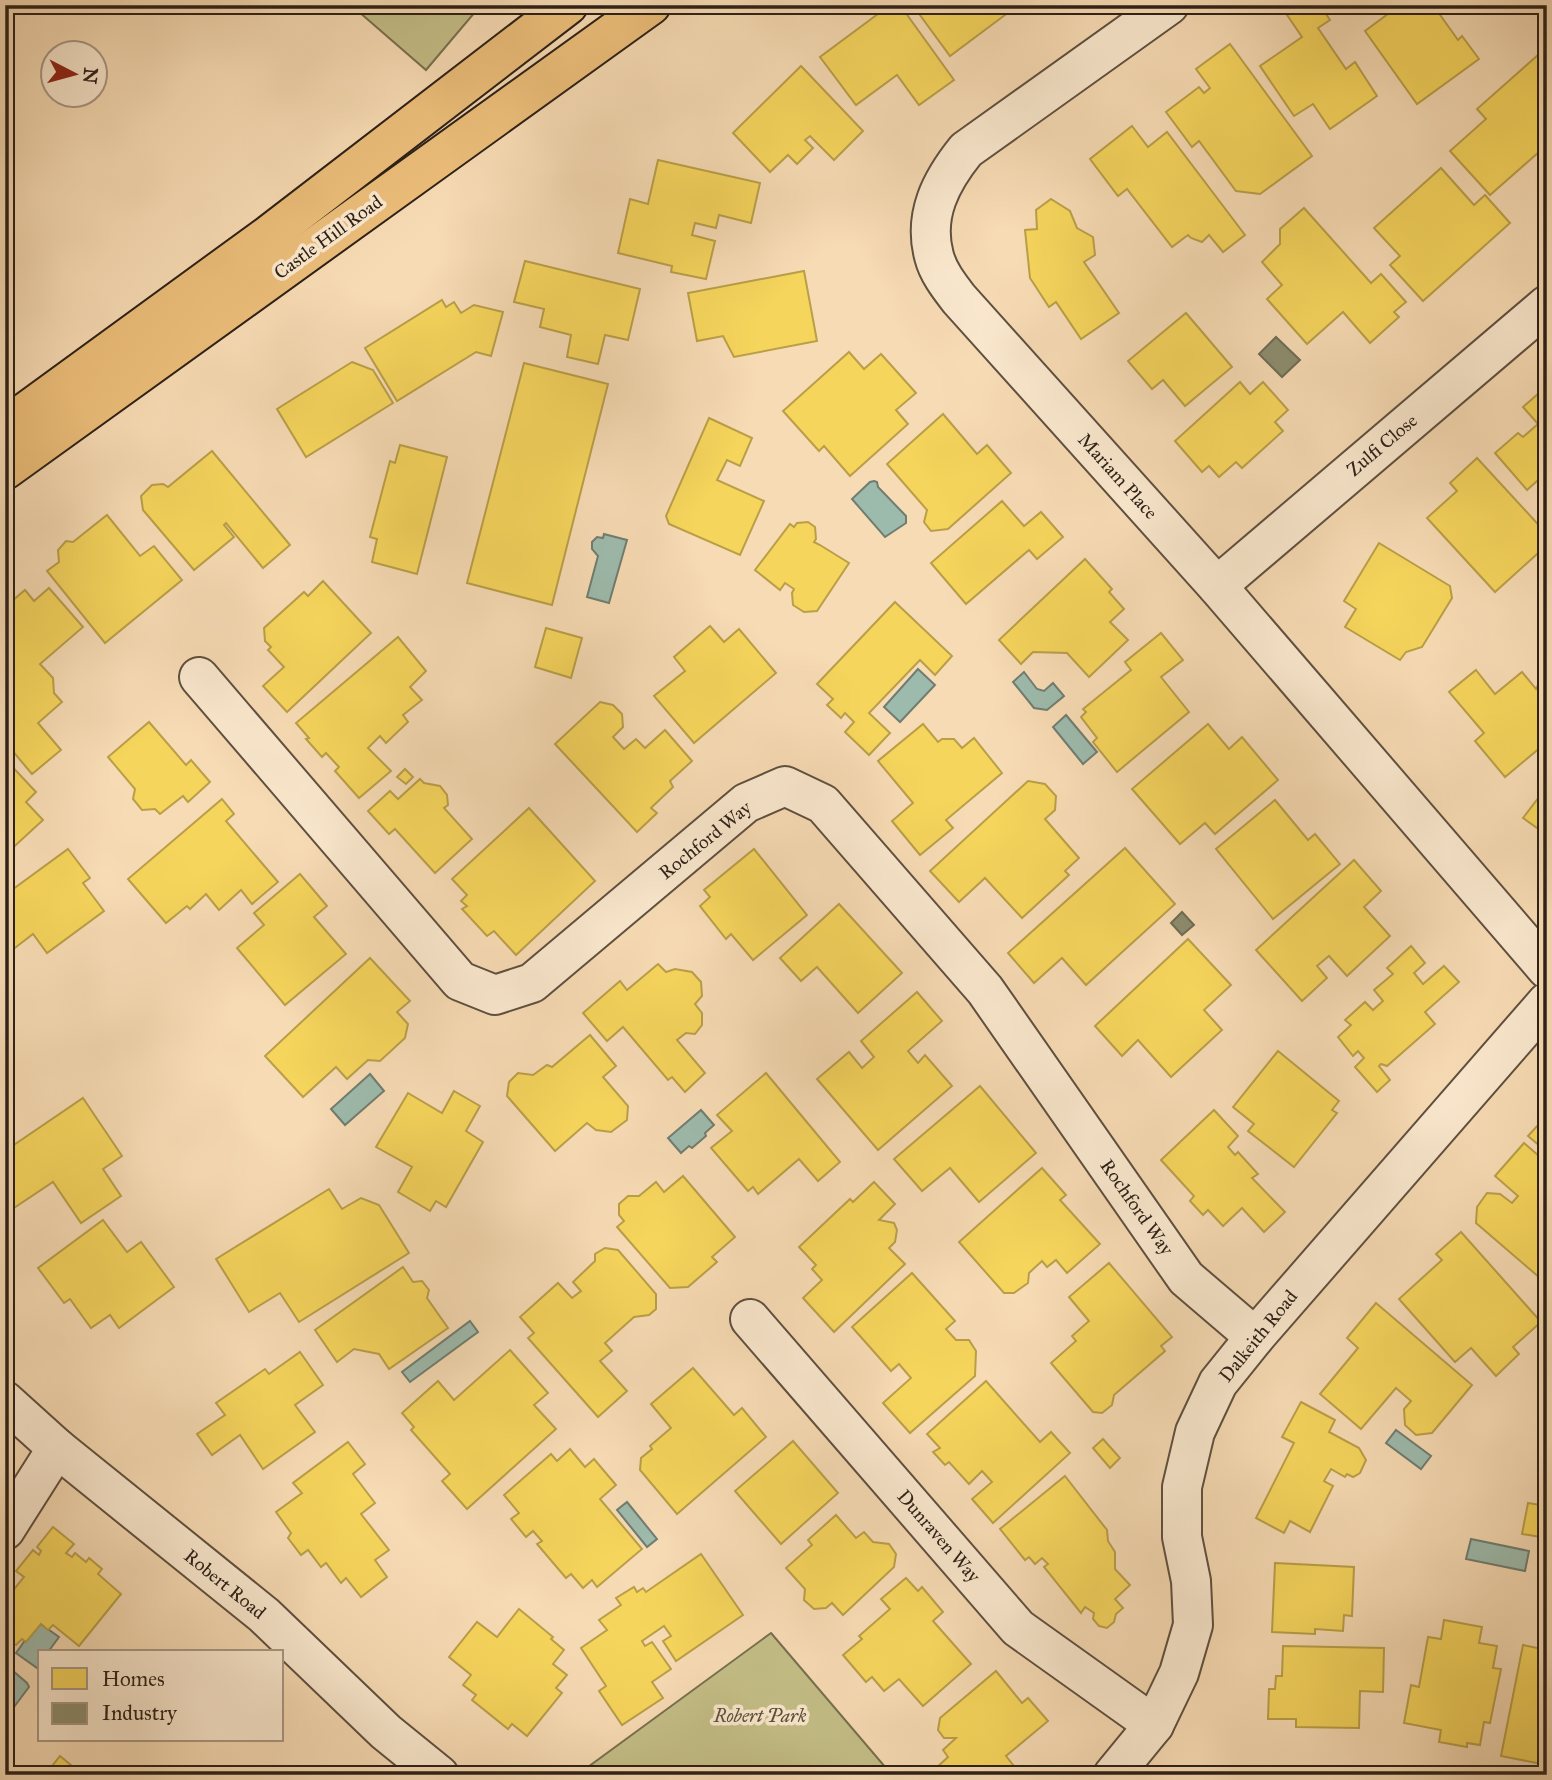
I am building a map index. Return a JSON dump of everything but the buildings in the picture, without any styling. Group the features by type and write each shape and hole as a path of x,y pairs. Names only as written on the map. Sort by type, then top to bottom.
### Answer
{"main road":[{"name":"Castle Hill Road","path":"5,427 270,234 568,5"},
{"name":"Castle Hill Road","path":"5,470 651,5"}],"street":[{"name":"Mariam Place","path":"1169,5 966,150 940,187 933,210 930,234 934,258 959,299 1217,586 1547,969"},
{"name":"Zulfi Close","path":"1217,586 1547,305"},
{"name":"Rochford Way","path":"199,677 460,981 495,995 532,983 746,803 785,786 823,804 985,989 1186,1278 1255,1336"},
{"name":"Dalkeith Road","path":"1113,1775 1154,1726 1179,1673 1193,1625 1191,1581 1182,1537 1182,1487 1195,1432 1218,1383 1255,1336 1547,1002"},
{"name":"Dunraven Way","path":"750,1319 1018,1628 1154,1726"},
{"name":"Robert Road","path":"5,1401 57,1448 264,1615 386,1732 439,1775"},
{"path":"5,1530 57,1448"}],"green space":[{"path":"351,5 481,5 426,70"},
{"name":"Robert Park","path":"771,1633 892,1775 577,1775"}],"shaded area":[{"path":"874,481 906,516 906,523 885,537 852,499"},
{"path":"604,534 627,540 609,603 587,597 598,556 592,549 592,542 597,537 603,538"},
{"path":"918,669 935,685 900,722 884,707"},
{"path":"1024,672 1037,689 1044,691 1053,683 1064,696 1047,710 1034,708 1013,682"},
{"path":"1066,715 1097,752 1083,764 1053,727"},
{"path":"370,1074 384,1091 345,1125 331,1109"},
{"path":"701,1110 714,1125 692,1148 689,1146 681,1153 668,1138"},
{"path":"470,1321 478,1332 410,1382 402,1372"},
{"path":"1396,1430 1431,1456 1421,1469 1386,1443"},
{"path":"627,1502 657,1539 647,1547 617,1510"},
{"path":"1471,1539 1529,1551 1525,1571 1466,1559"},
{"path":"38,1622 59,1637 49,1650 38,1650 37,1668 16,1653"},
{"path":"5,1664 29,1687 14,1707 5,1701"}]}
